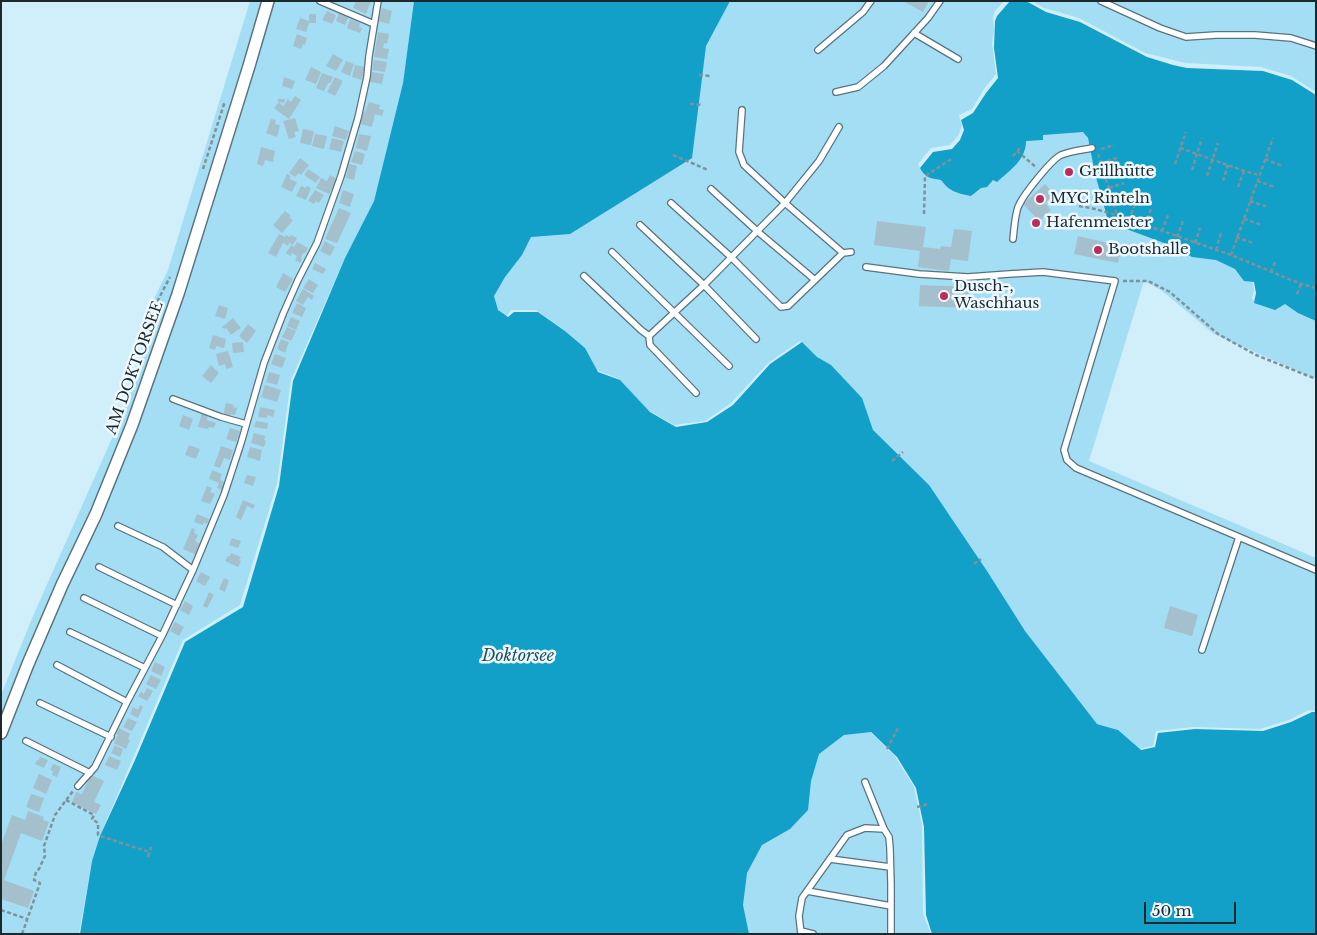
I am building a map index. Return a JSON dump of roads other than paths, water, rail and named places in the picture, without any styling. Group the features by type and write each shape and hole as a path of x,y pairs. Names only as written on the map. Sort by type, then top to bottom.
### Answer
{"street":[{"name":"AM DOKTORSEE","path":"1,733 28,664 62,585 96,514 132,425 178,294 268,1"}],"lane":[{"path":"320,1 374,24"},
{"path":"78,786 95,767 162,636 193,570 224,495 264,363 298,280 317,243 341,176 358,118 367,77 378,1"},
{"path":"818,50 863,12 871,1"},
{"path":"836,92 858,87 884,66 940,1"},
{"path":"1101,1 1160,28 1186,37 1255,35 1291,38 1316,46"},
{"path":"914,33 958,59"},
{"path":"742,110 739,152 744,165 842,253"},
{"path":"649,336 704,285 785,203 819,161 839,127"},
{"path":"1013,239 1018,206 1048,166 1062,155 1092,148"},
{"path":"711,188 757,231 815,280"},
{"path":"671,203 731,257 781,307 788,306 842,253 851,252"},
{"path":"640,225 704,285 756,339"},
{"path":"612,252 729,366"},
{"path":"866,266 919,274 968,277 1043,272 1115,281 1064,450 1067,460 1076,468 1316,570"},
{"path":"584,276 649,336 650,345 696,393"},
{"path":"173,399 246,424"},
{"path":"118,526 163,547 193,570"},
{"path":"1202,650 1239,537"},
{"path":"99,567 177,605"},
{"path":"84,598 162,636"},
{"path":"70,632 145,668"},
{"path":"57,665 127,702"},
{"path":"40,703 111,737"},
{"path":"26,741 90,773"},
{"path":"865,782 889,837 891,934"},
{"path":"813,934 801,933 799,916 802,898 847,835 865,828 884,829"},
{"path":"830,859 890,867"},
{"path":"807,891 890,906"}],"water":[{"name":"Doktorsee","path":"414,1 730,1 706,46 692,158 570,234 531,237 522,255 505,277 494,296 498,310 508,317 514,312 538,312 585,348 598,372 620,380 650,412 676,427 707,422 733,405 770,364 802,342 817,357 831,365 862,398 873,430 929,485 1025,631 1097,724 1118,730 1141,750 1155,747 1158,733 1195,729 1263,731 1316,712 1316,934 932,934 926,915 924,827 916,788 897,757 871,732 844,735 819,754 811,781 808,810 790,829 762,845 747,873 743,905 749,934 80,934 92,861 100,836 135,760 185,642 243,607 279,486 293,381 345,258 374,201 403,83"},
{"path":"1010,1 1026,1 1046,12 1080,22 1147,57 1173,65 1187,68 1263,71 1292,80 1316,95 1316,321 1298,313 1285,304 1275,310 1254,303 1256,293 1254,282 1244,281 1235,269 1216,260 1192,257 1172,246 1113,224 1107,217 1095,174 1088,138 1083,132 1043,135 1043,140 1026,141 1023,154 1012,169 997,182 993,180 987,187 981,188 971,196 954,191 941,180 924,174 920,168 933,152 952,149 960,140 964,130 961,120 973,113 998,78 994,48 995,21"}],"place":[{"name":"Grillhütte","path":"1069,172"},
{"name":"MYC Rinteln","path":"1040,199"},
{"name":"Hafenmeister","path":"1036,223"},
{"name":"Bootshalle","path":"1098,250"},
{"name":"Dusch-, Waschhaus","path":"944,296"}]}
